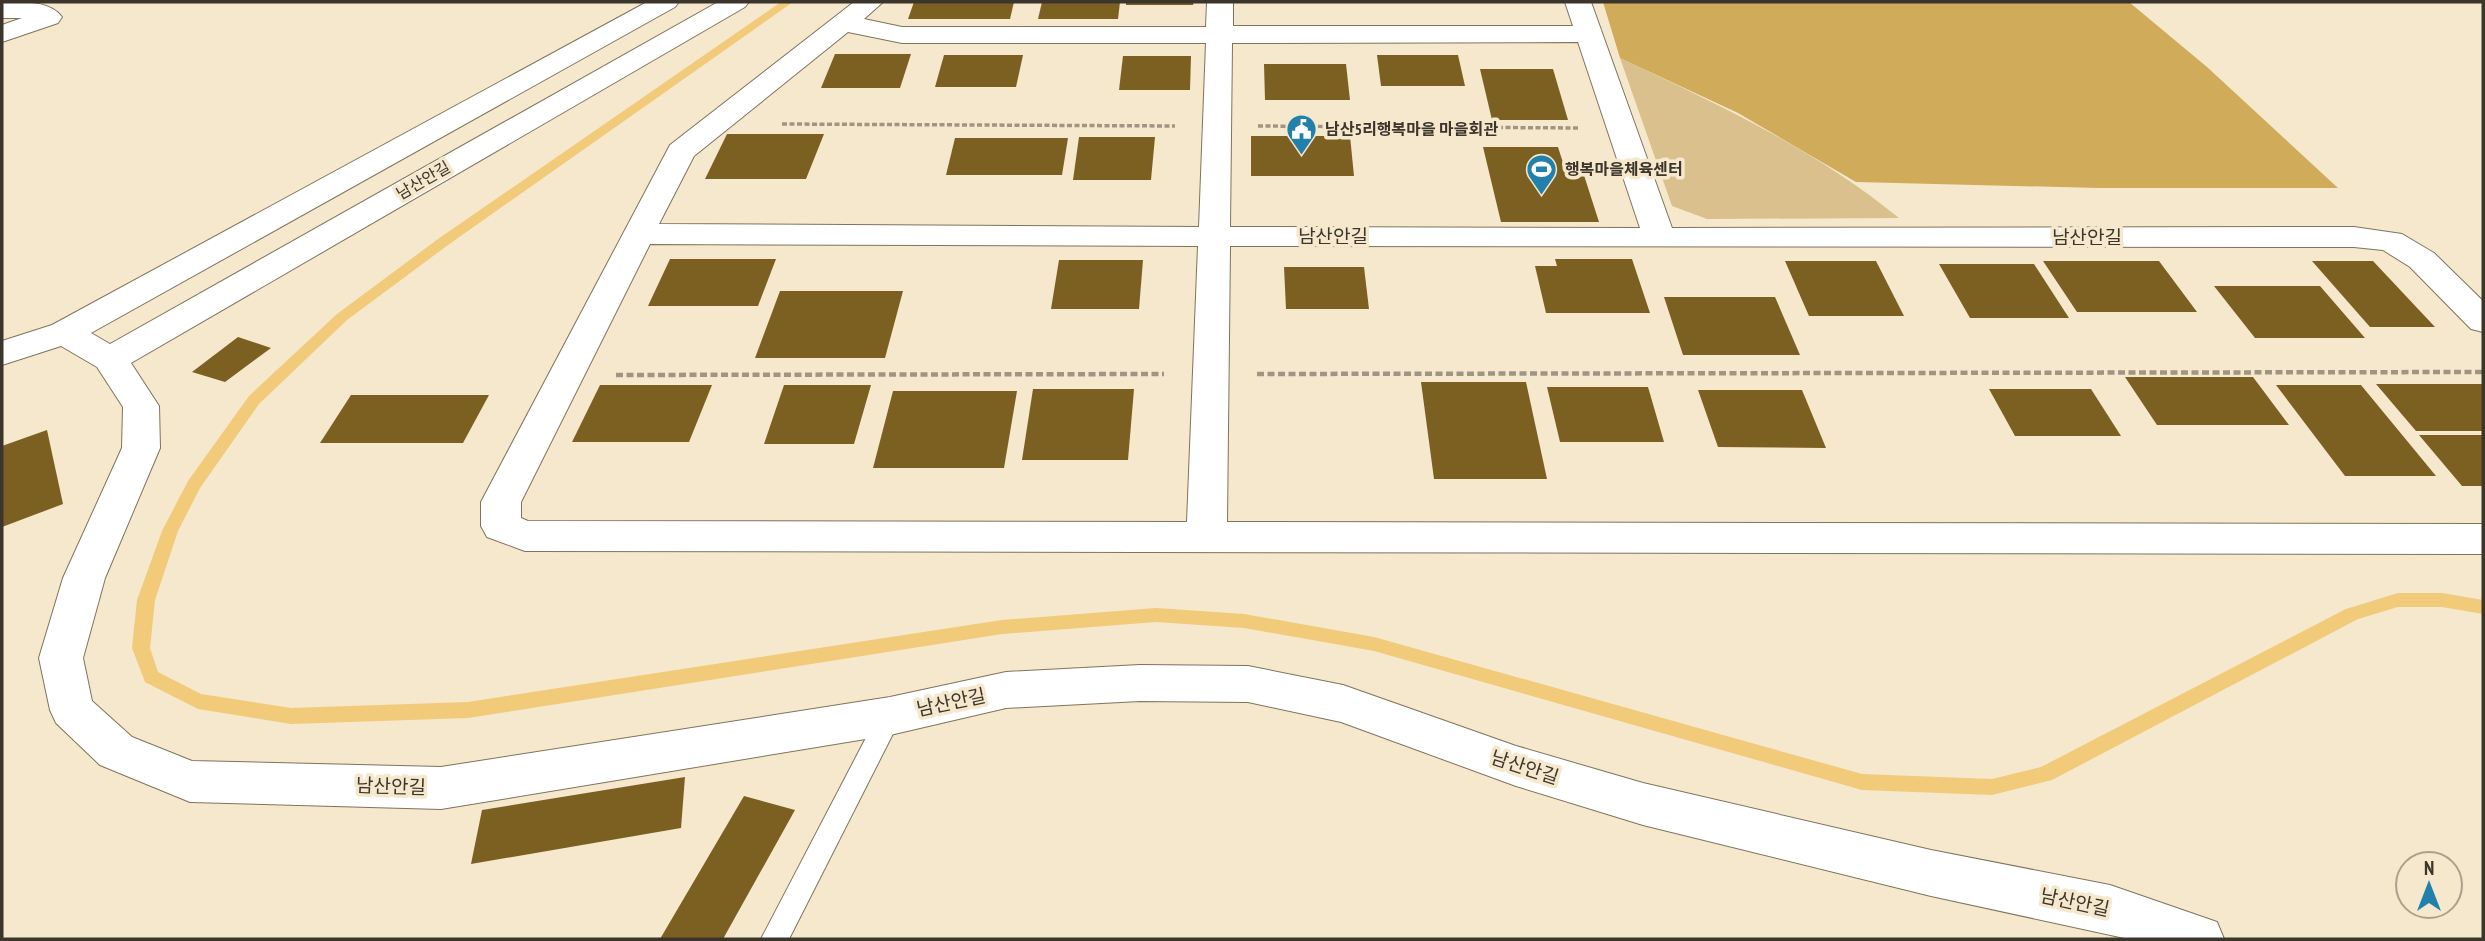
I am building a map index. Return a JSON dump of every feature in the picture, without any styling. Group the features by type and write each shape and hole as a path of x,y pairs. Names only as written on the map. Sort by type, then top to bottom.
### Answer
{"street":[{"path":"2,353 64,333 666,2"},
{"name":"남산안길","path":"110,359 736,2"},
{"path":"1578,2 1659,238"},
{"path":"2,10 29,10 49,17 2,34"},
{"path":"1589,34 1220,18 902,35 856,13 681,151 501,502 501,526 525,536 2483,539"},
{"path":"1208,537 1220,18"},
{"name":"남산안길","path":"640,234 1659,238 2354,237 2391,242 2422,260 2481,318"},
{"name":"남산안길","path":"64,333 110,359 141,406 141,448 84,578 61,658 72,710 116,751 190,781 441,788 890,716 1006,690 1140,683 1248,684 1343,704 1516,766 1643,804 1931,873 2110,909 2199,939"}],"lane":[{"path":"775,939 890,716"}],"path":[{"path":"714,123 1621,128"},
{"path":"566,375 2483,372"}],"shaded area":[{"path":"1603,2 2129,2 2207,67 2338,188 2099,188 1856,182 1738,113 1620,58"},
{"path":"1620,58 1729,111 1799,149 1834,170 1899,218 1707,219 1672,206"}],"building":[{"path":"914,2 1014,2 1010,19 908,19"},
{"path":"1042,2 1120,2 1118,19 1038,19"},
{"path":"1126,2 1194,2 1193,5 1126,5"},
{"path":"835,54 911,54 900,88 821,88"},
{"path":"944,55 1023,55 1016,87 935,87"},
{"path":"1377,55 1458,55 1465,86 1381,86"},
{"path":"1123,56 1191,56 1190,90 1119,90"},
{"path":"1264,64 1346,64 1350,100 1265,100"},
{"path":"1480,69 1553,69 1568,120 1492,120"},
{"path":"727,134 824,134 806,179 705,179"},
{"name":"남산5리행복마을 마을회관","path":"1251,136 1350,136 1354,176 1251,176"},
{"path":"1079,137 1155,137 1151,180 1073,180"},
{"path":"955,138 1068,138 1062,175 946,175"},
{"name":"행복마을체육센터","path":"1483,147 1558,147 1565,169 1582,169 1599,222 1501,222"},
{"path":"670,259 776,259 758,306 648,306"},
{"path":"1555,259 1632,259 1650,313 1546,313 1535,266 1557,266"},
{"path":"1059,260 1143,260 1139,309 1051,309"},
{"path":"1785,261 1876,261 1904,316 1809,316"},
{"path":"2043,261 2159,261 2197,312 2077,312"},
{"path":"2312,261 2373,261 2435,327 2370,327"},
{"path":"1939,264 2034,264 2069,318 1970,318"},
{"path":"1284,267 1364,267 1369,309 1286,309"},
{"path":"2214,286 2320,286 2365,338 2255,338"},
{"path":"780,291 903,291 885,358 755,358"},
{"path":"1664,297 1775,297 1800,355 1683,355"},
{"path":"238,337 271,348 225,382 192,372"},
{"path":"2125,377 2253,377 2289,425 2157,425"},
{"path":"1421,382 1526,382 1547,479 1434,479"},
{"path":"2376,384 2483,384 2483,431 2416,431"},
{"path":"600,385 712,385 689,442 572,442"},
{"path":"784,385 871,385 854,444 764,444"},
{"path":"2276,385 2361,385 2436,476 2345,476"},
{"path":"1547,387 1648,387 1664,442 1560,442"},
{"path":"1033,389 1134,389 1128,460 1022,460"},
{"path":"1989,389 2091,389 2121,436 2015,436"},
{"path":"1698,390 1802,390 1826,448 1718,447"},
{"path":"893,391 1017,391 1004,468 873,468"},
{"path":"351,395 489,395 463,443 320,443"},
{"path":"47,430 63,504 2,527 2,446"},
{"path":"2419,435 2483,435 2483,486 2462,486"},
{"path":"685,777 681,828 471,864 482,810"},
{"path":"744,796 795,810 723,939 660,939"}],"waterway":[{"path":"788,2 443,242 342,317 254,400 194,485 170,531 146,600 141,648 151,677 198,701 291,716 468,710 1002,627 1156,615 1244,621 1374,644 1862,782 1992,787 2045,774 2352,614 2398,600 2442,600 2483,607"}],"place":[{"name":"남산5리행복마을 마을회관","path":"1302,156"},
{"name":"행복마을체육센터","path":"1542,196"}]}
